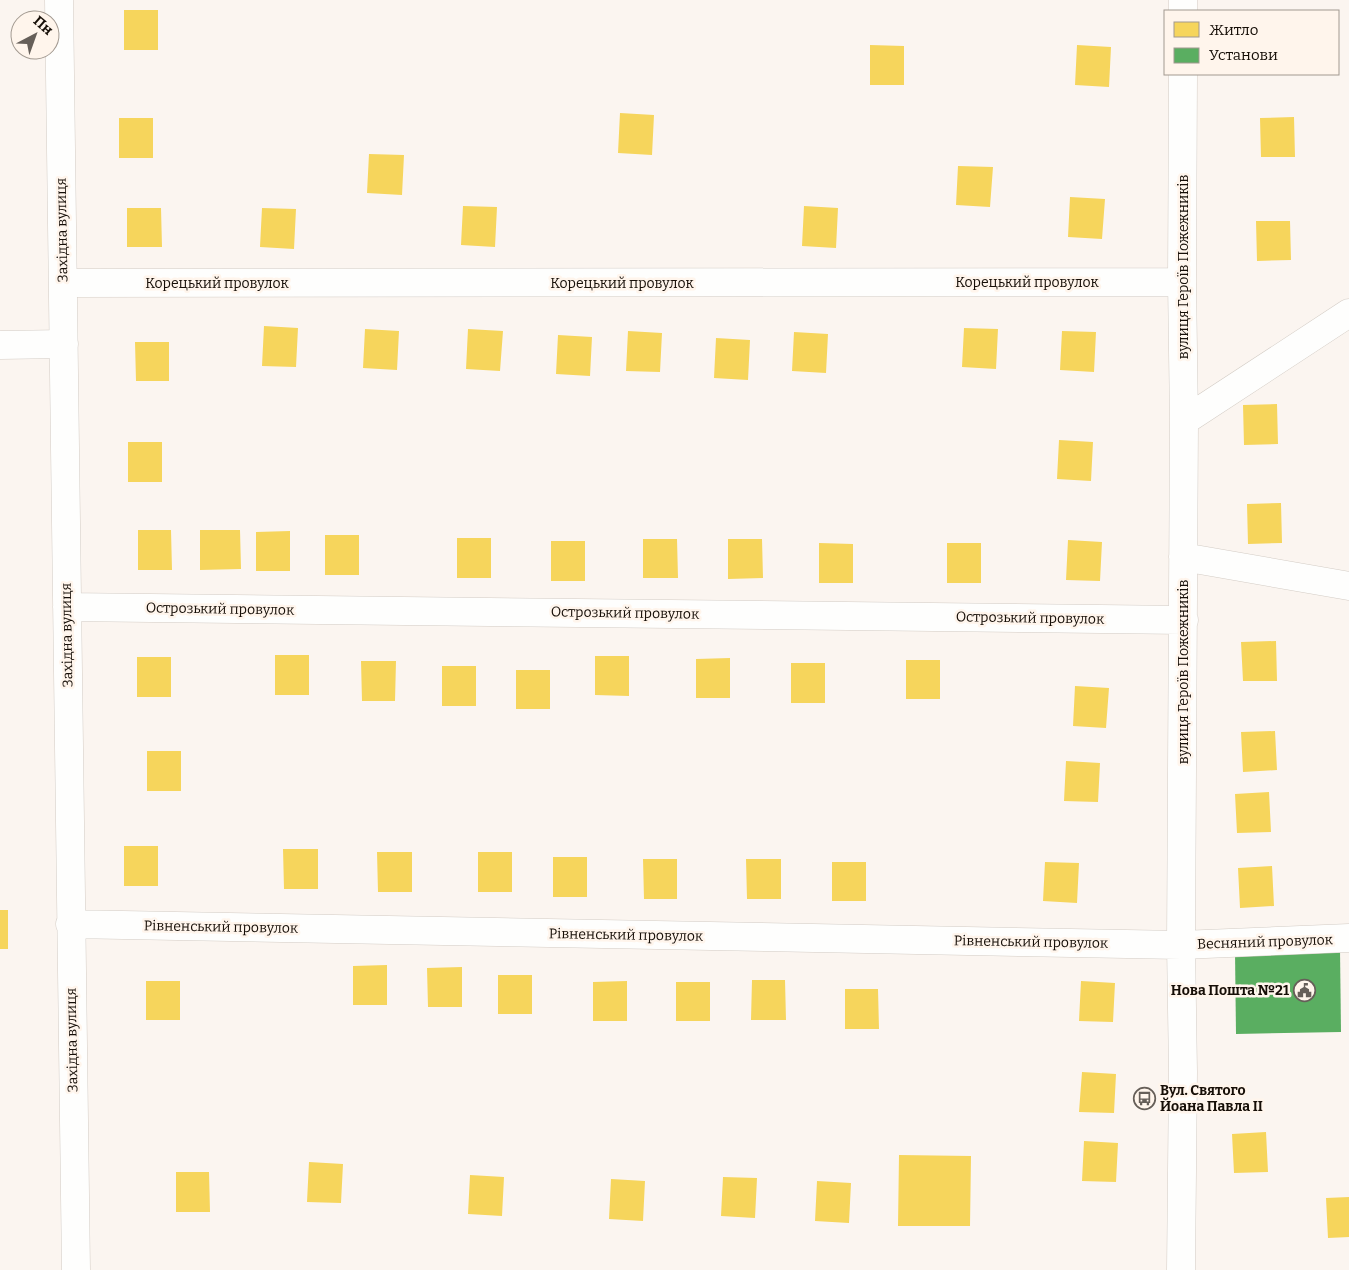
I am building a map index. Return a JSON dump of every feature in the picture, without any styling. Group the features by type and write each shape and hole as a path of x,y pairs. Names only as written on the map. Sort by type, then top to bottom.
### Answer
{"street":[{"name":"Західна вулиця","path":"60,0 70,924 76,1270"},
{"name":"вулиця Героїв Пожежників","path":"1181,1270 1184,620 1183,75"},
{"name":"Корецький провулок","path":"63,283 1182,282"},
{"path":"1184,421 1349,313"},
{"path":"0,345 64,344"},
{"path":"1183,557 1349,586"},
{"name":"Острозький провулок","path":"67,607 1184,620"},
{"name":"Рівненський провулок","path":"70,924 1181,945"},
{"name":"Весняний провулок","path":"1181,945 1349,938"}],"building: Житло":[{"path":"124,10 158,10 158,50 124,50"},
{"path":"870,45 904,46 904,85 870,85"},
{"path":"1077,45 1111,47 1109,87 1075,85"},
{"path":"620,113 654,115 652,155 618,153"},
{"path":"1294,117 1295,157 1261,157 1260,118"},
{"path":"119,118 153,118 153,158 119,158"},
{"path":"369,154 404,155 402,195 367,193"},
{"path":"958,166 993,167 990,207 956,205"},
{"path":"1070,197 1105,199 1102,239 1068,237"},
{"path":"463,206 497,207 495,247 461,245"},
{"path":"804,206 838,208 836,248 802,246"},
{"path":"127,208 161,208 162,247 127,247"},
{"path":"262,208 296,209 294,249 260,247"},
{"path":"1256,221 1290,221 1291,260 1257,261"},
{"path":"264,326 298,328 296,367 262,366"},
{"path":"964,328 998,329 996,369 962,367"},
{"path":"365,329 399,331 397,370 363,368"},
{"path":"468,329 503,331 500,371 466,369"},
{"path":"628,331 662,333 660,372 626,371"},
{"path":"1062,331 1096,332 1094,372 1060,370"},
{"path":"794,332 828,334 826,373 792,371"},
{"path":"558,335 592,337 590,376 556,374"},
{"path":"716,338 750,340 748,380 714,378"},
{"path":"135,342 169,342 169,381 136,381"},
{"path":"1277,404 1278,444 1244,445 1243,405"},
{"path":"1059,440 1093,442 1091,481 1057,479"},
{"path":"128,442 162,442 162,482 128,482"},
{"path":"1281,503 1282,543 1248,544 1247,504"},
{"path":"138,530 171,530 172,570 138,570"},
{"path":"200,530 240,530 241,569 200,570"},
{"path":"290,531 290,571 256,571 256,532"},
{"path":"325,535 359,535 359,575 325,575"},
{"path":"457,538 491,538 491,578 457,578"},
{"path":"643,539 677,539 678,578 643,578"},
{"path":"728,539 762,539 763,578 728,579"},
{"path":"1068,540 1102,542 1100,581 1066,580"},
{"path":"551,541 585,541 585,581 551,581"},
{"path":"819,543 853,544 853,583 819,583"},
{"path":"947,543 981,543 981,583 947,583"},
{"path":"1276,641 1277,681 1243,681 1241,642"},
{"path":"275,655 309,655 309,695 275,695"},
{"path":"595,656 629,656 629,696 595,695"},
{"path":"137,657 171,657 171,697 137,697"},
{"path":"730,658 730,698 696,698 696,659"},
{"path":"906,660 940,660 940,699 906,699"},
{"path":"361,661 396,661 395,701 362,701"},
{"path":"791,663 825,663 825,703 791,703"},
{"path":"442,666 476,666 476,706 442,706"},
{"path":"516,670 550,670 550,709 516,709"},
{"path":"1075,686 1109,688 1106,728 1073,726"},
{"path":"1275,731 1277,770 1243,772 1241,732"},
{"path":"147,751 181,751 181,791 147,791"},
{"path":"1066,761 1100,763 1098,802 1064,801"},
{"path":"1269,792 1271,832 1237,833 1235,794"},
{"path":"124,846 158,846 158,886 124,886"},
{"path":"283,849 318,849 318,889 284,889"},
{"path":"377,852 412,852 412,892 378,892"},
{"path":"478,852 512,852 512,892 478,892"},
{"path":"553,857 587,857 587,897 553,897"},
{"path":"643,859 677,859 677,899 644,899"},
{"path":"746,859 781,859 781,899 747,899"},
{"path":"832,862 866,862 866,901 832,901"},
{"path":"1045,862 1079,863 1077,903 1043,901"},
{"path":"1272,866 1274,906 1240,908 1238,868"},
{"path":"0,910 8,910 8,949 0,949"},
{"path":"387,965 387,1005 353,1005 353,966"},
{"path":"462,967 462,1007 428,1007 427,968"},
{"path":"498,975 532,975 532,1014 498,1014"},
{"path":"752,980 785,980 786,1020 751,1020"},
{"path":"146,981 180,981 180,1020 146,1020"},
{"path":"627,981 627,1021 593,1021 593,982"},
{"path":"1081,981 1115,983 1113,1022 1079,1021"},
{"path":"676,982 710,982 710,1021 676,1021"},
{"path":"845,989 878,989 879,1029 845,1029"},
{"path":"1082,1072 1116,1074 1114,1113 1079,1112"},
{"path":"1266,1132 1268,1172 1234,1173 1232,1134"},
{"path":"1084,1141 1118,1143 1116,1182 1082,1181"},
{"path":"899,1155 971,1156 970,1226 898,1226"},
{"path":"309,1162 343,1164 341,1203 307,1202"},
{"path":"176,1172 209,1172 210,1212 176,1212"},
{"path":"470,1175 504,1177 502,1216 468,1214"},
{"path":"723,1177 757,1178 755,1218 721,1216"},
{"path":"611,1179 645,1181 643,1221 609,1219"},
{"path":"817,1181 851,1183 849,1223 815,1221"},
{"path":"1349,1197 1349,1237 1328,1238 1326,1198"}],"building: Установи":[{"path":"1340,950 1341,1032 1236,1034 1235,952"}],"place":[{"name":"Нова Пошта №21","path":"1305,990"},
{"name":"Вул. Святого Йоана Павла ІІ","path":"1144,1098"}]}
